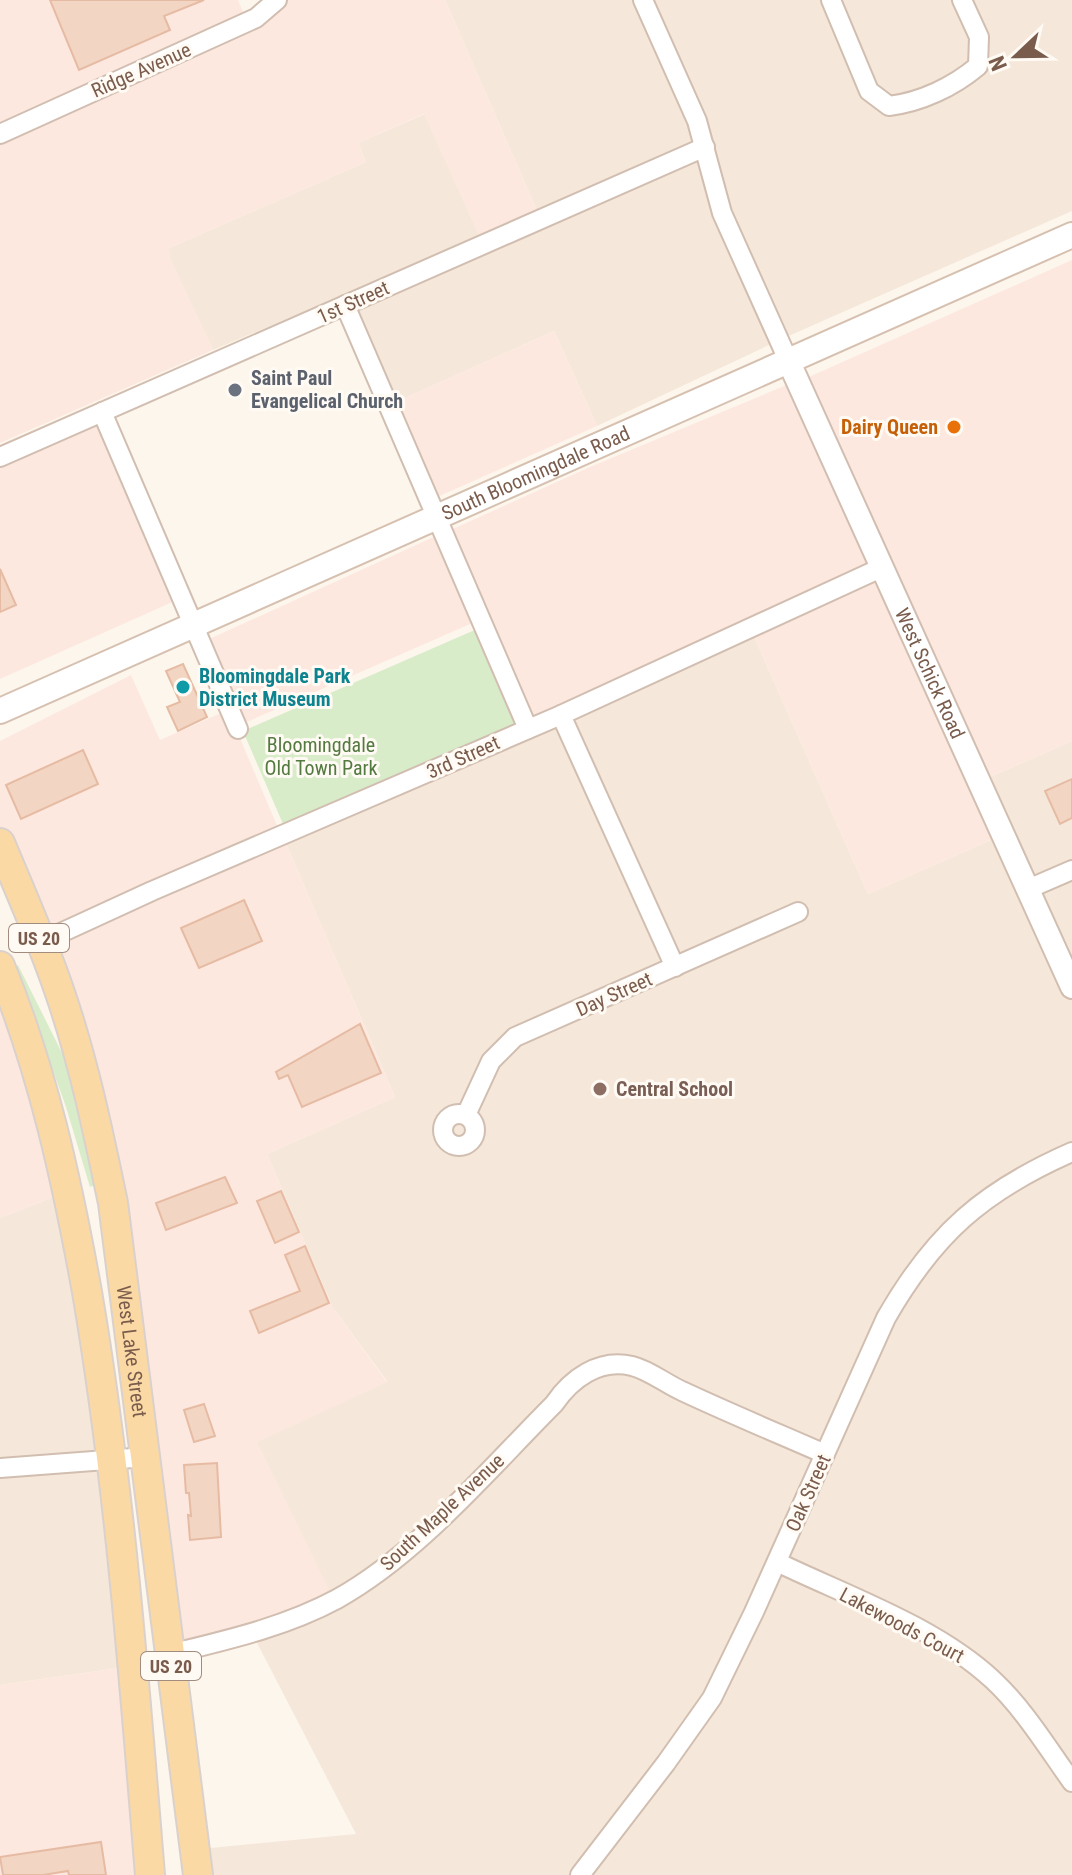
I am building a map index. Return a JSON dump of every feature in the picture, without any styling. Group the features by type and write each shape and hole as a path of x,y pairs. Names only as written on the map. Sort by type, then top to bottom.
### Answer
{"main road":[{"name":"South Bloomingdale Road","path":"0,711 1072,235"},
{"name":"West Lake Street","path":"0,843 41,942 74,1036 113,1203 198,1875"},
{"name":"West Lake Street","path":"0,966 35,1064 62,1161 92,1320 112,1459 150,1875"}],"street":[{"name":"Ridge Avenue","path":"0,134 256,18 277,0"},
{"path":"643,0 686,94 705,147 711,180 722,213 788,360"},
{"path":"831,0 869,91 889,106 912,103 964,78 978,66 979,37 962,0"},
{"name":"1st Street","path":"0,457 705,147"},
{"path":"345,305 528,729"},
{"name":"West Schick Road","path":"788,360 1072,987"},
{"path":"102,412 238,729"},
{"name":"3rd Street","path":"41,942 561,715 883,567"},
{"path":"561,715 675,967"},
{"path":"1028,889 1072,870"},
{"name":"Day Street","path":"466,1115 491,1061 515,1037 798,912"},
{"name":"Oak Street","path":"591,1871 712,1698 777,1562 886,1318 907,1282 936,1244 966,1214 1031,1170 1072,1152"},
{"name":"South Maple Avenue","path":"170,1654 295,1619 370,1578 430,1528 554,1404 574,1380 600,1367 632,1366 825,1454"},
{"path":"0,1468 146,1457"},
{"name":"Lakewoods Court","path":"777,1562 911,1626 972,1662 1022,1711 1072,1782"}],"shaded area":[{"path":"0,0 238,0 245,17 0,128"},
{"path":"282,0 445,0 538,213 480,237 424,114 358,143 366,162 169,248 170,258 213,350 0,443 0,138"},
{"path":"445,0 1072,0 1072,211 784,338 597,426 554,331 392,404 348,301 538,213"},
{"path":"425,114 480,237 213,350 169,258 169,248 366,162 358,143"},
{"path":"1072,260 1072,741 983,780 802,380"},
{"path":"554,331 597,426 435,498 392,404"},
{"path":"789,384 1000,836 868,894 752,632 529,725 444,533 590,467"},
{"path":"97,410 177,600 0,679 0,455"},
{"path":"438,535 477,621 240,725 205,641"},
{"path":"752,632 868,894 1000,836 1072,995 1072,1875 203,1875 200,1849 356,1834 255,1639 257,1441 387,1381 333,1308 267,1154 395,1097 285,841"},
{"path":"131,675 160,740 228,710 281,835 34,939 0,852 0,741"},
{"path":"1072,741 1072,976 983,780"},
{"path":"285,841 395,1097 267,1154 333,1308 387,1382 257,1442 332,1596 293,1616 173,1649 133,1304 38,944"},
{"path":"0,991 59,1195 0,1218"},
{"path":"59,1195 80,1314 126,1667 0,1685 0,1218"},
{"path":"126,1667 145,1875 0,1875 0,1685"}],"green space":[{"name":"Bloomingdale Old Town Park","path":"477,629 521,727 286,831 243,731"},
{"path":"18,965 64,1057 95,1185 90,1187 66,1107 16,967"}],"building":[{"path":"50,0 204,0 164,16 170,30 79,70"},
{"path":"0,569 16,605 0,612"},
{"name":"Bloomingdale Park District Museum","path":"183,664 207,717 178,731 167,707 180,702 166,671"},
{"path":"83,750 98,784 21,819 6,785"},
{"path":"1072,779 1072,818 1060,824 1045,791"},
{"path":"244,900 262,941 199,968 181,928"},
{"path":"360,1024 381,1073 302,1107 288,1075 279,1079 276,1072"},
{"path":"225,1177 237,1203 166,1230 156,1203"},
{"path":"281,1191 299,1232 275,1243 257,1201"},
{"path":"305,1246 329,1303 259,1333 250,1311 300,1291 285,1255"},
{"path":"204,1404 215,1436 194,1442 184,1410"},
{"path":"217,1463 221,1537 190,1540 188,1515 191,1516 184,1465"},
{"path":"101,1842 106,1875 69,1875 68,1871 43,1875 3,1875 0,1857"}],"place":[{"name":"Saint Paul Evangelical Church","path":"235,390"},
{"name":"Dairy Queen","path":"954,427"},
{"name":"Bloomingdale Park District Museum","path":"183,687"},
{"name":"Central School","path":"600,1089"}]}
